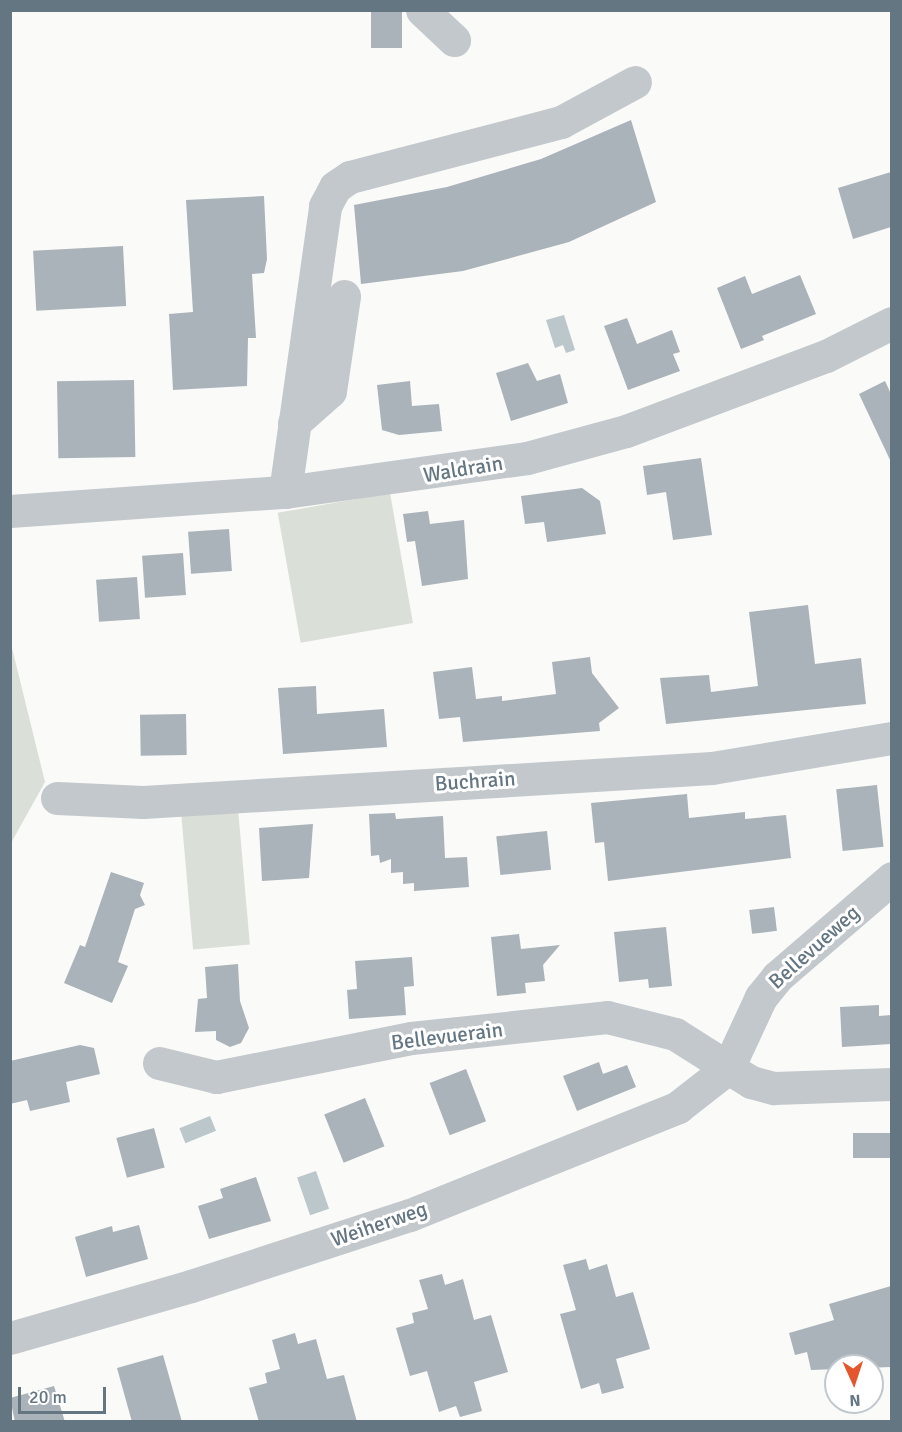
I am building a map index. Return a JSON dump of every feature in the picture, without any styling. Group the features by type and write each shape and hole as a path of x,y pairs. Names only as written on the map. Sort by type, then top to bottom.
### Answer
{"street":[{"path":"422,10 454,40"},
{"path":"285,492 325,206 335,187 350,177 561,122 635,82"},
{"path":"294,423 330,391 344,296"},
{"name":"Waldrain","path":"10,511 285,492 527,458 626,431 826,356 891,323"},
{"name":"Buchrain","path":"57,798 143,802 712,768 891,738"},
{"name":"Bellevueweg","path":"728,1068 760,997 777,977 891,878"},
{"name":"Bellevuerain","path":"159,1063 216,1077 411,1038 607,1017 675,1034 728,1068"},
{"path":"728,1068 774,1088 891,1084"},
{"name":"Weiherweg","path":"10,1338 191,1286 410,1215 661,1115 706,1089 728,1068"}],"shaded area":[{"path":"564,315 575,350 566,353 563,345 555,348 546,320"},
{"path":"390,493 413,623 301,643 278,513"},
{"path":"10,640 45,782 11,843 10,843"},
{"path":"238,809 250,944 193,949 181,814"},
{"path":"210,1116 216,1131 185,1143 179,1128"},
{"path":"316,1171 329,1209 310,1215 297,1178"}],"building":[{"path":"371,10 402,10 402,48 371,48"},
{"path":"631,120 656,202 569,242 463,271 361,284 354,205 447,187 541,159"},
{"path":"891,172 891,227 853,239 838,188"},
{"path":"264,196 267,259 264,273 252,274 256,338 248,338 247,386 173,390 169,314 193,312 186,200"},
{"path":"123,246 126,306 36,311 33,251"},
{"path":"800,275 816,314 762,336 764,340 741,349 717,288 745,276 752,294"},
{"path":"627,318 637,344 672,330 680,352 673,354 680,371 628,390 604,326"},
{"path":"528,363 537,381 560,374 568,403 511,421 496,373"},
{"path":"134,380 135,457 58,458 57,381"},
{"path":"410,381 412,406 439,404 442,431 399,435 382,430 377,385"},
{"path":"885,381 891,394 891,462 859,394"},
{"path":"701,458 712,535 673,540 666,492 647,495 643,466"},
{"path":"582,488 600,501 606,534 547,542 544,522 525,524 521,496"},
{"path":"428,511 430,524 464,520 468,579 422,586 415,541 407,542 403,514"},
{"path":"229,529 232,571 191,574 188,532"},
{"path":"183,553 186,595 145,598 142,556"},
{"path":"137,577 140,619 99,622 96,580"},
{"path":"808,605 815,664 861,658 866,704 666,724 660,678 709,675 711,692 758,686 749,612"},
{"path":"590,657 592,673 619,708 599,723 600,731 463,742 460,717 439,719 433,672 472,667 476,699 502,696 502,701 556,694 552,662"},
{"path":"316,686 317,714 384,709 387,747 283,754 278,688"},
{"path":"186,714 187,755 141,756 140,715"},
{"path":"877,785 883,847 843,851 836,789"},
{"path":"687,794 689,818 745,812 745,819 786,815 791,858 608,881 604,842 595,843 591,803"},
{"path":"395,813 396,819 443,816 445,858 467,857 469,887 414,891 414,883 403,884 403,872 391,873 391,859 380,863 379,855 371,856 369,814"},
{"path":"313,824 309,878 262,881 259,828"},
{"path":"547,831 551,870 500,875 496,836"},
{"path":"111,872 144,883 140,895 145,905 135,909 118,962 128,966 112,1003 64,983 80,945 85,947"},
{"path":"774,907 777,931 752,934 749,910"},
{"path":"666,927 672,986 649,988 648,979 619,982 614,932"},
{"path":"519,934 521,949 560,945 543,965 545,981 525,983 526,993 497,996 491,937"},
{"path":"412,957 414,986 404,987 406,1015 349,1019 347,990 357,989 355,961"},
{"path":"238,964 240,1001 249,1028 241,1043 230,1047 216,1040 216,1031 195,1032 198,999 207,998 205,967"},
{"path":"879,1005 879,1016 891,1015 891,1044 842,1047 840,1007"},
{"path":"80,1045 94,1048 100,1074 66,1082 70,1102 30,1111 27,1100 10,1104 10,1061"},
{"path":"599,1062 603,1074 627,1065 636,1087 577,1111 563,1076"},
{"path":"466,1069 486,1121 450,1135 430,1083"},
{"path":"365,1098 384,1146 344,1163 324,1114"},
{"path":"154,1128 165,1168 127,1178 116,1138"},
{"path":"853,1133 891,1133 891,1158 853,1158"},
{"path":"256,1177 271,1221 209,1239 198,1206 223,1198 220,1189"},
{"path":"139,1225 148,1259 86,1277 75,1237 112,1226 113,1232"},
{"path":"586,1259 589,1270 607,1264 616,1297 633,1292 650,1349 616,1359 624,1388 602,1394 599,1383 581,1389 560,1314 576,1310 563,1265"},
{"path":"442,1274 445,1285 463,1279 474,1320 491,1315 508,1372 474,1382 482,1411 460,1417 456,1406 439,1412 427,1371 410,1376 396,1328 414,1323 412,1313 428,1309 419,1280"},
{"path":"891,1286 891,1367 884,1367 884,1354 824,1354 824,1370 811,1370 807,1352 795,1355 789,1333 834,1320 829,1304"},
{"path":"295,1333 298,1344 316,1339 327,1379 344,1375 357,1422 259,1422 249,1388 267,1383 265,1373 280,1369 272,1340"},
{"path":"163,1355 182,1422 132,1422 117,1368"},
{"path":"54,1386 65,1422 15,1422 10,1398"}]}
